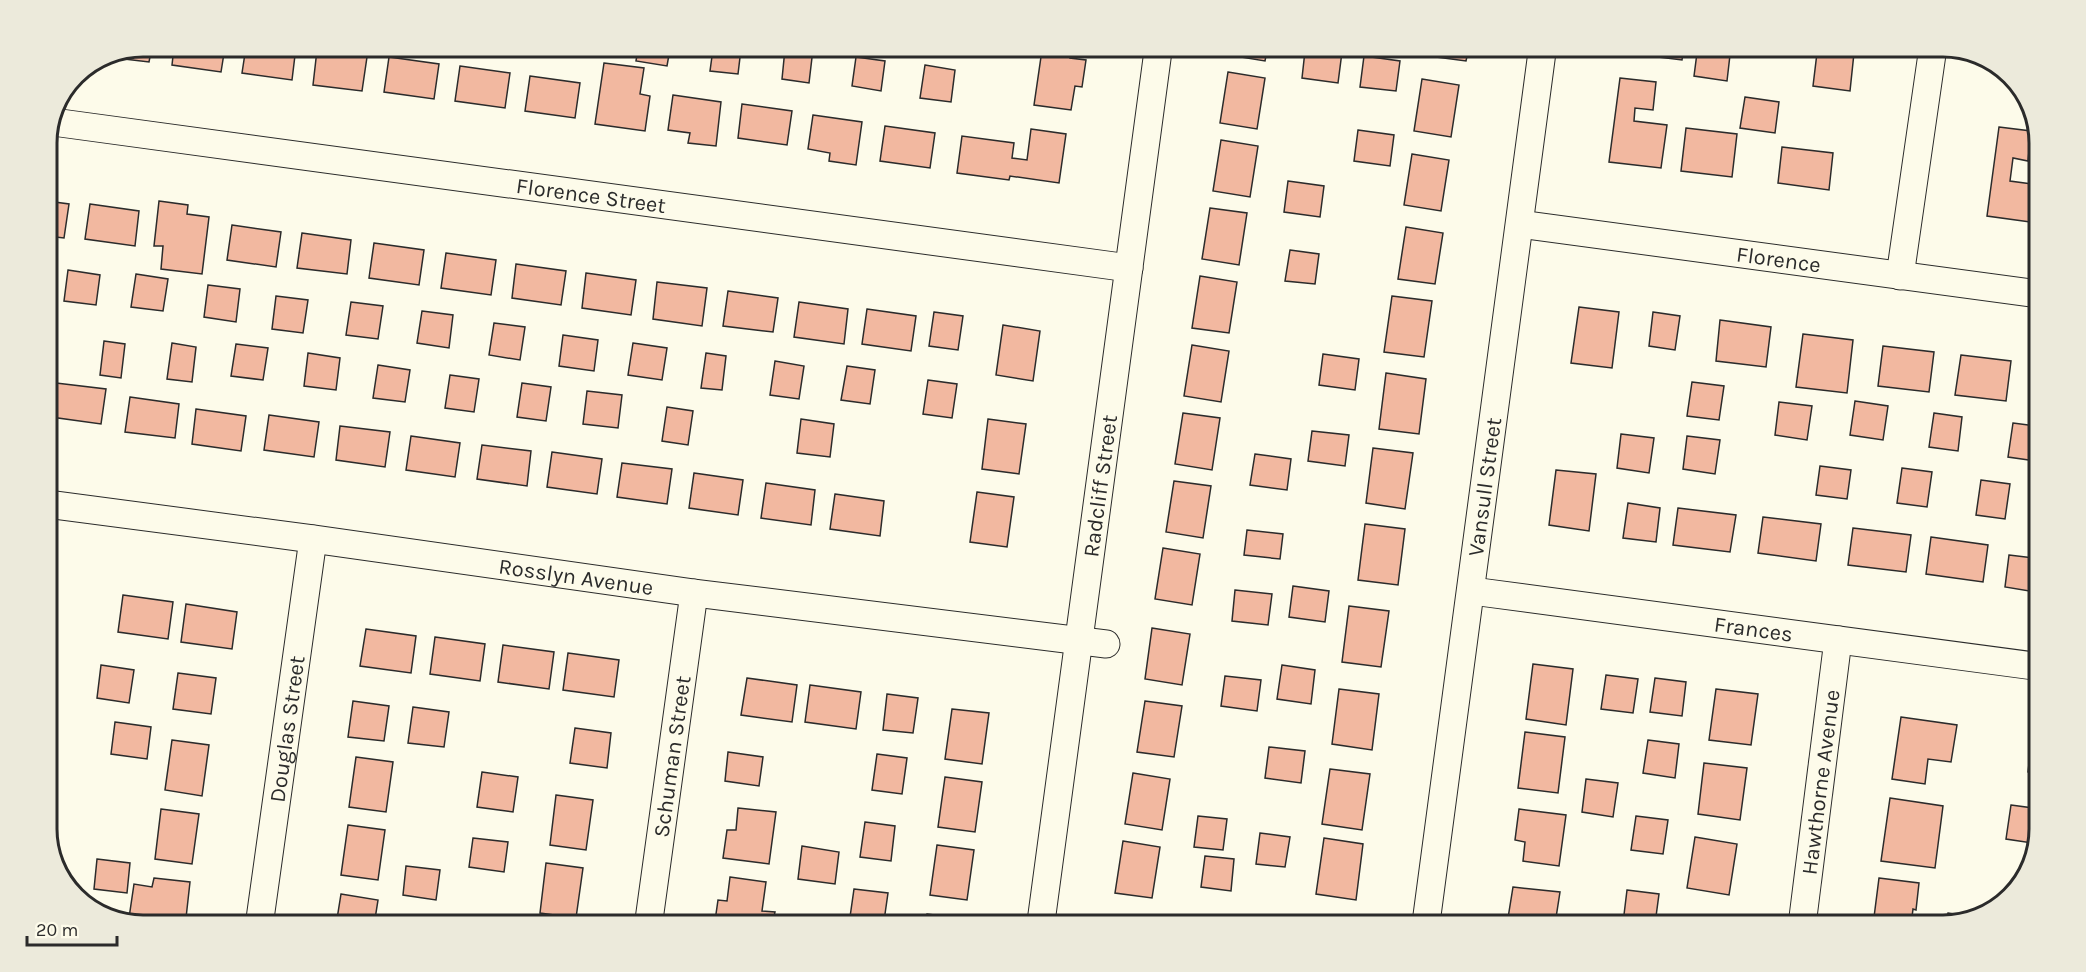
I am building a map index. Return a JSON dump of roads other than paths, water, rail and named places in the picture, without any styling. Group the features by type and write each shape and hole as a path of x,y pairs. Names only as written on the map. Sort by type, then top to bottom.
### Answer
{"street":[{"name":"Radcliff Street","path":"1042,915 1093,642 1129,268 1157,57"},
{"name":"Vansull Street","path":"1427,915 1541,57"},
{"path":"1899,276 1932,57"},
{"name":"Florence Street","path":"60,123 1129,268"},
{"name":"Florence","path":"1520,224 2029,293"},
{"name":"Rosslyn Avenue","path":"57,505 694,593 1093,642"},
{"name":"Douglas Street","path":"261,915 313,539"},
{"name":"Frances","path":"1472,591 2029,665"},
{"name":"Schuman Street","path":"651,915 694,593"},
{"name":"Hawthorne Avenue","path":"1803,915 1838,640"}]}
